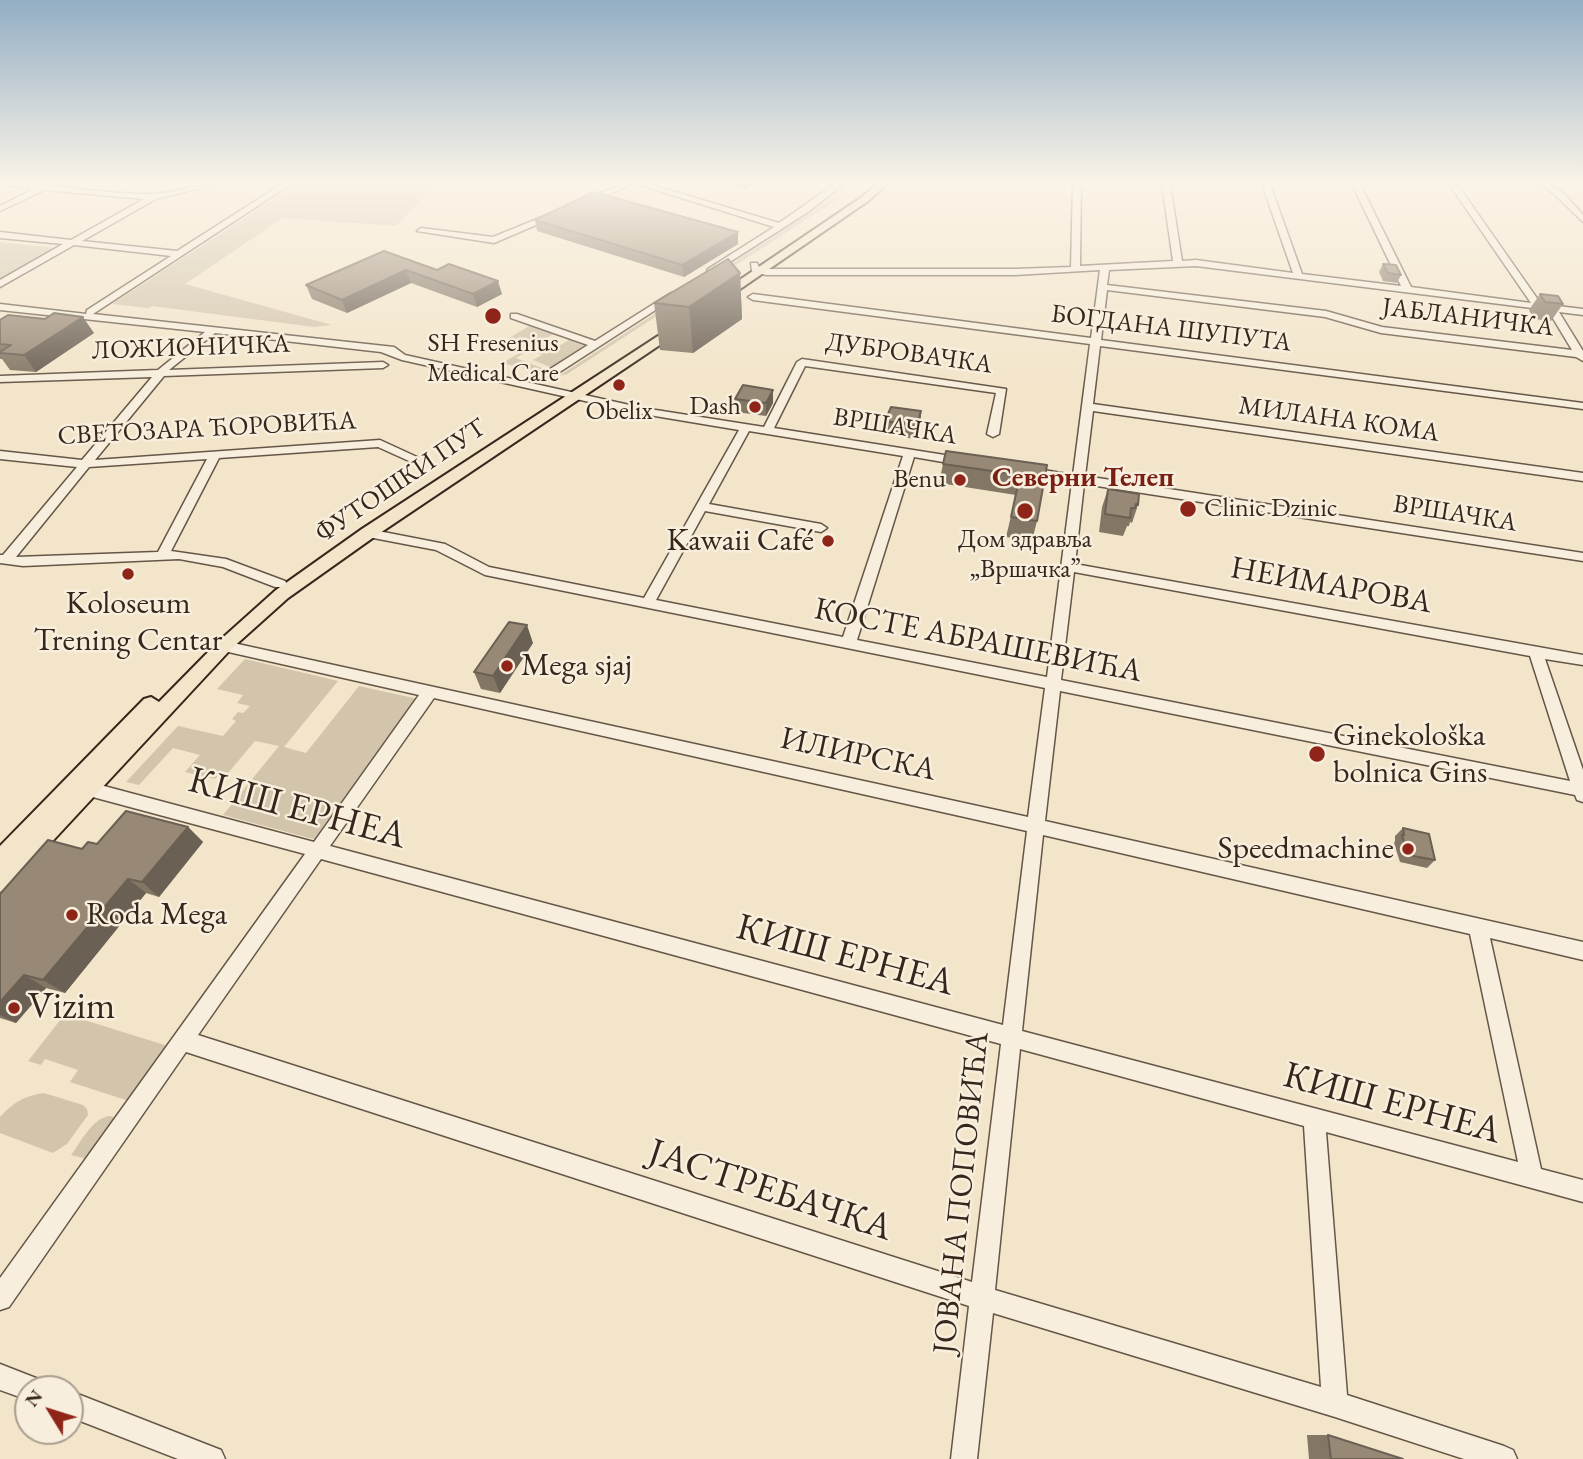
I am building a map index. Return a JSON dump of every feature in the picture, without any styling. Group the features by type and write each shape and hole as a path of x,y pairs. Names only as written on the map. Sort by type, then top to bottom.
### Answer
{"main road":[{"name":"ФУТОШКИ ПУТ","path":"0,860 231,623 280,583 568,393 699,312 779,252"},
{"name":"ФУТОШКИ ПУТ","path":"712,293 781,252"},
{"name":"ФУТОШКИ ПУТ","path":"0,882 224,646 282,594 680,315"}],"street":[{"path":"0,284 57,252"},
{"path":"160,252 178,254"},
{"path":"90,312 181,252"},
{"path":"699,278 739,252"},
{"path":"1075,252 1075,269"},
{"path":"1176,252 1178,263"},
{"path":"1290,252 1298,274"},
{"path":"1389,252 1407,289"},
{"path":"1500,252 1538,306"},
{"path":"757,268 957,273 1178,263 1298,274 1583,312"},
{"name":"ЈОВАНА ПОПОВИЋА","path":"964,1459 1011,1037 1105,267"},
{"name":"ЈАБЛАНИЧКА","path":"1103,287 1323,314 1381,330 1581,357"},
{"path":"533,379 551,373 684,288"},
{"name":"БОГДАНА ШУПУТА","path":"753,297 1583,405"},
{"path":"0,302 122,318"},
{"path":"0,307 411,351 533,379 568,393"},
{"path":"1551,307 1581,357"},
{"path":"514,316 595,344"},
{"path":"3,560 87,464 161,372 215,329"},
{"path":"385,350 402,357 568,393"},
{"name":"ДУБРОВАЧКА","path":"768,430 802,362 1003,386 993,434"},
{"name":"ЛОЖИОНИЧКА","path":"0,379 383,365"},
{"name":"ВРШАЧКА","path":"568,393 643,411 982,464"},
{"name":"МИЛАНА КОМА","path":"1088,407 1583,477"},
{"path":"647,605 746,427"},
{"name":"СВЕТОЗАРА ЋОРОВИЋА","path":"0,454 87,464 380,443 413,459"},
{"path":"848,645 910,453"},
{"path":"163,554 214,456"},
{"name":"ВРШАЧКА","path":"1007,468 1583,557"},
{"path":"702,507 821,528"},
{"name":"КОСТЕ АБРАШЕВИЋА","path":"368,533 440,547 485,571 1582,791"},
{"path":"3,560 163,554 226,563 280,583"},
{"name":"НЕИМАРОВА","path":"1068,567 1583,660"},
{"name":"ИЛИРСКА","path":"224,646 429,694 1036,826 1583,951"},
{"path":"1536,652 1582,791"},
{"path":"0,1298 429,694"},
{"name":"КИШ ЕРНЕА","path":"89,789 1583,1191"},
{"path":"1478,927 1532,1177"},
{"name":"ЈАСТРЕБАЧКА","path":"184,1041 983,1298 1335,1404 1504,1459"},
{"path":"1314,1119 1335,1404"},
{"path":"84,1409 212,1459"}],"shaded area":[{"path":"0,252 49,252 0,279"},
{"path":"192,252 232,252 185,284 332,325 314,327 152,306 149,308 112,304"},
{"path":"749,252 756,252 567,374 559,376"},
{"path":"529,326 553,334 539,343 554,349 569,340 588,347 553,368 533,360 542,355 530,350 516,358 544,369 538,372 502,363 525,350 504,341"},
{"path":"245,659 338,681 284,747 306,753 359,686 418,699 317,840 223,815 279,746 255,741 228,773 222,771 215,779 185,772 200,755 173,748 139,785 126,782 178,726 223,736 236,721 232,719 238,712 243,713 250,706 237,703 243,695 217,689"},
{"path":"65,1014 168,1046 129,1101 70,1082 78,1070 45,1059 41,1065 28,1061"},
{"path":"44,1093 83,1105 88,1115 67,1144 53,1153 0,1133 0,1117 9,1108 20,1100"},
{"path":"110,1116 117,1118 87,1159 71,1155 92,1126"}],"building":[{"path":"382,252 437,270 449,264 498,281 473,294 406,270 342,300 306,285"},
{"path":"640,252 704,252 682,265"},
{"path":"728,259 740,273 689,307 654,303"},
{"path":"1383,264 1396,265 1401,275 1388,273"},
{"path":"1540,294 1558,296 1563,304 1545,302"},
{"path":"54,313 83,317 24,355 0,353 11,345 0,344 0,320 8,315 45,319"},
{"path":"743,385 773,390 766,403 735,399"},
{"path":"891,407 921,411 917,426 885,421"},
{"path":"946,451 1047,465 1037,521 1011,517 1020,475 943,464"},
{"path":"1108,489 1139,494 1138,505 1131,508 1130,518 1105,514"},
{"path":"509,622 527,625 493,676 474,672"},
{"name":"Roda Mega","path":"126,811 188,827 142,882 128,879 43,980 24,975 0,1002 0,894 48,840 82,849 88,842 97,844"},
{"path":"1403,828 1429,834 1435,860 1408,855 1402,835"},
{"path":"1328,1435 1403,1459 1331,1459"}],"place":[{"name":"SH Fresenius Medical Care","path":"493,316"},
{"name":"Obelix","path":"619,385"},
{"name":"Dash","path":"755,407"},
{"name":"Benu","path":"960,480"},
{"name":"Clinic Dzinic","path":"1188,509"},
{"name":"Дом здравља „Вршачка”","path":"1025,511"},
{"name":"Kawaii Café","path":"828,541"},
{"name":"Koloseum Trening Centar","path":"128,574"},
{"name":"Mega sjaj","path":"507,666"},
{"name":"Ginekološka bolnica Gins","path":"1317,754"},
{"name":"Speedmachine","path":"1408,849"},
{"name":"Roda Mega","path":"72,915"},
{"name":"Vizim","path":"14,1008"}],"district":[{"name":"Северни Телеп","path":"1083,478"}]}
